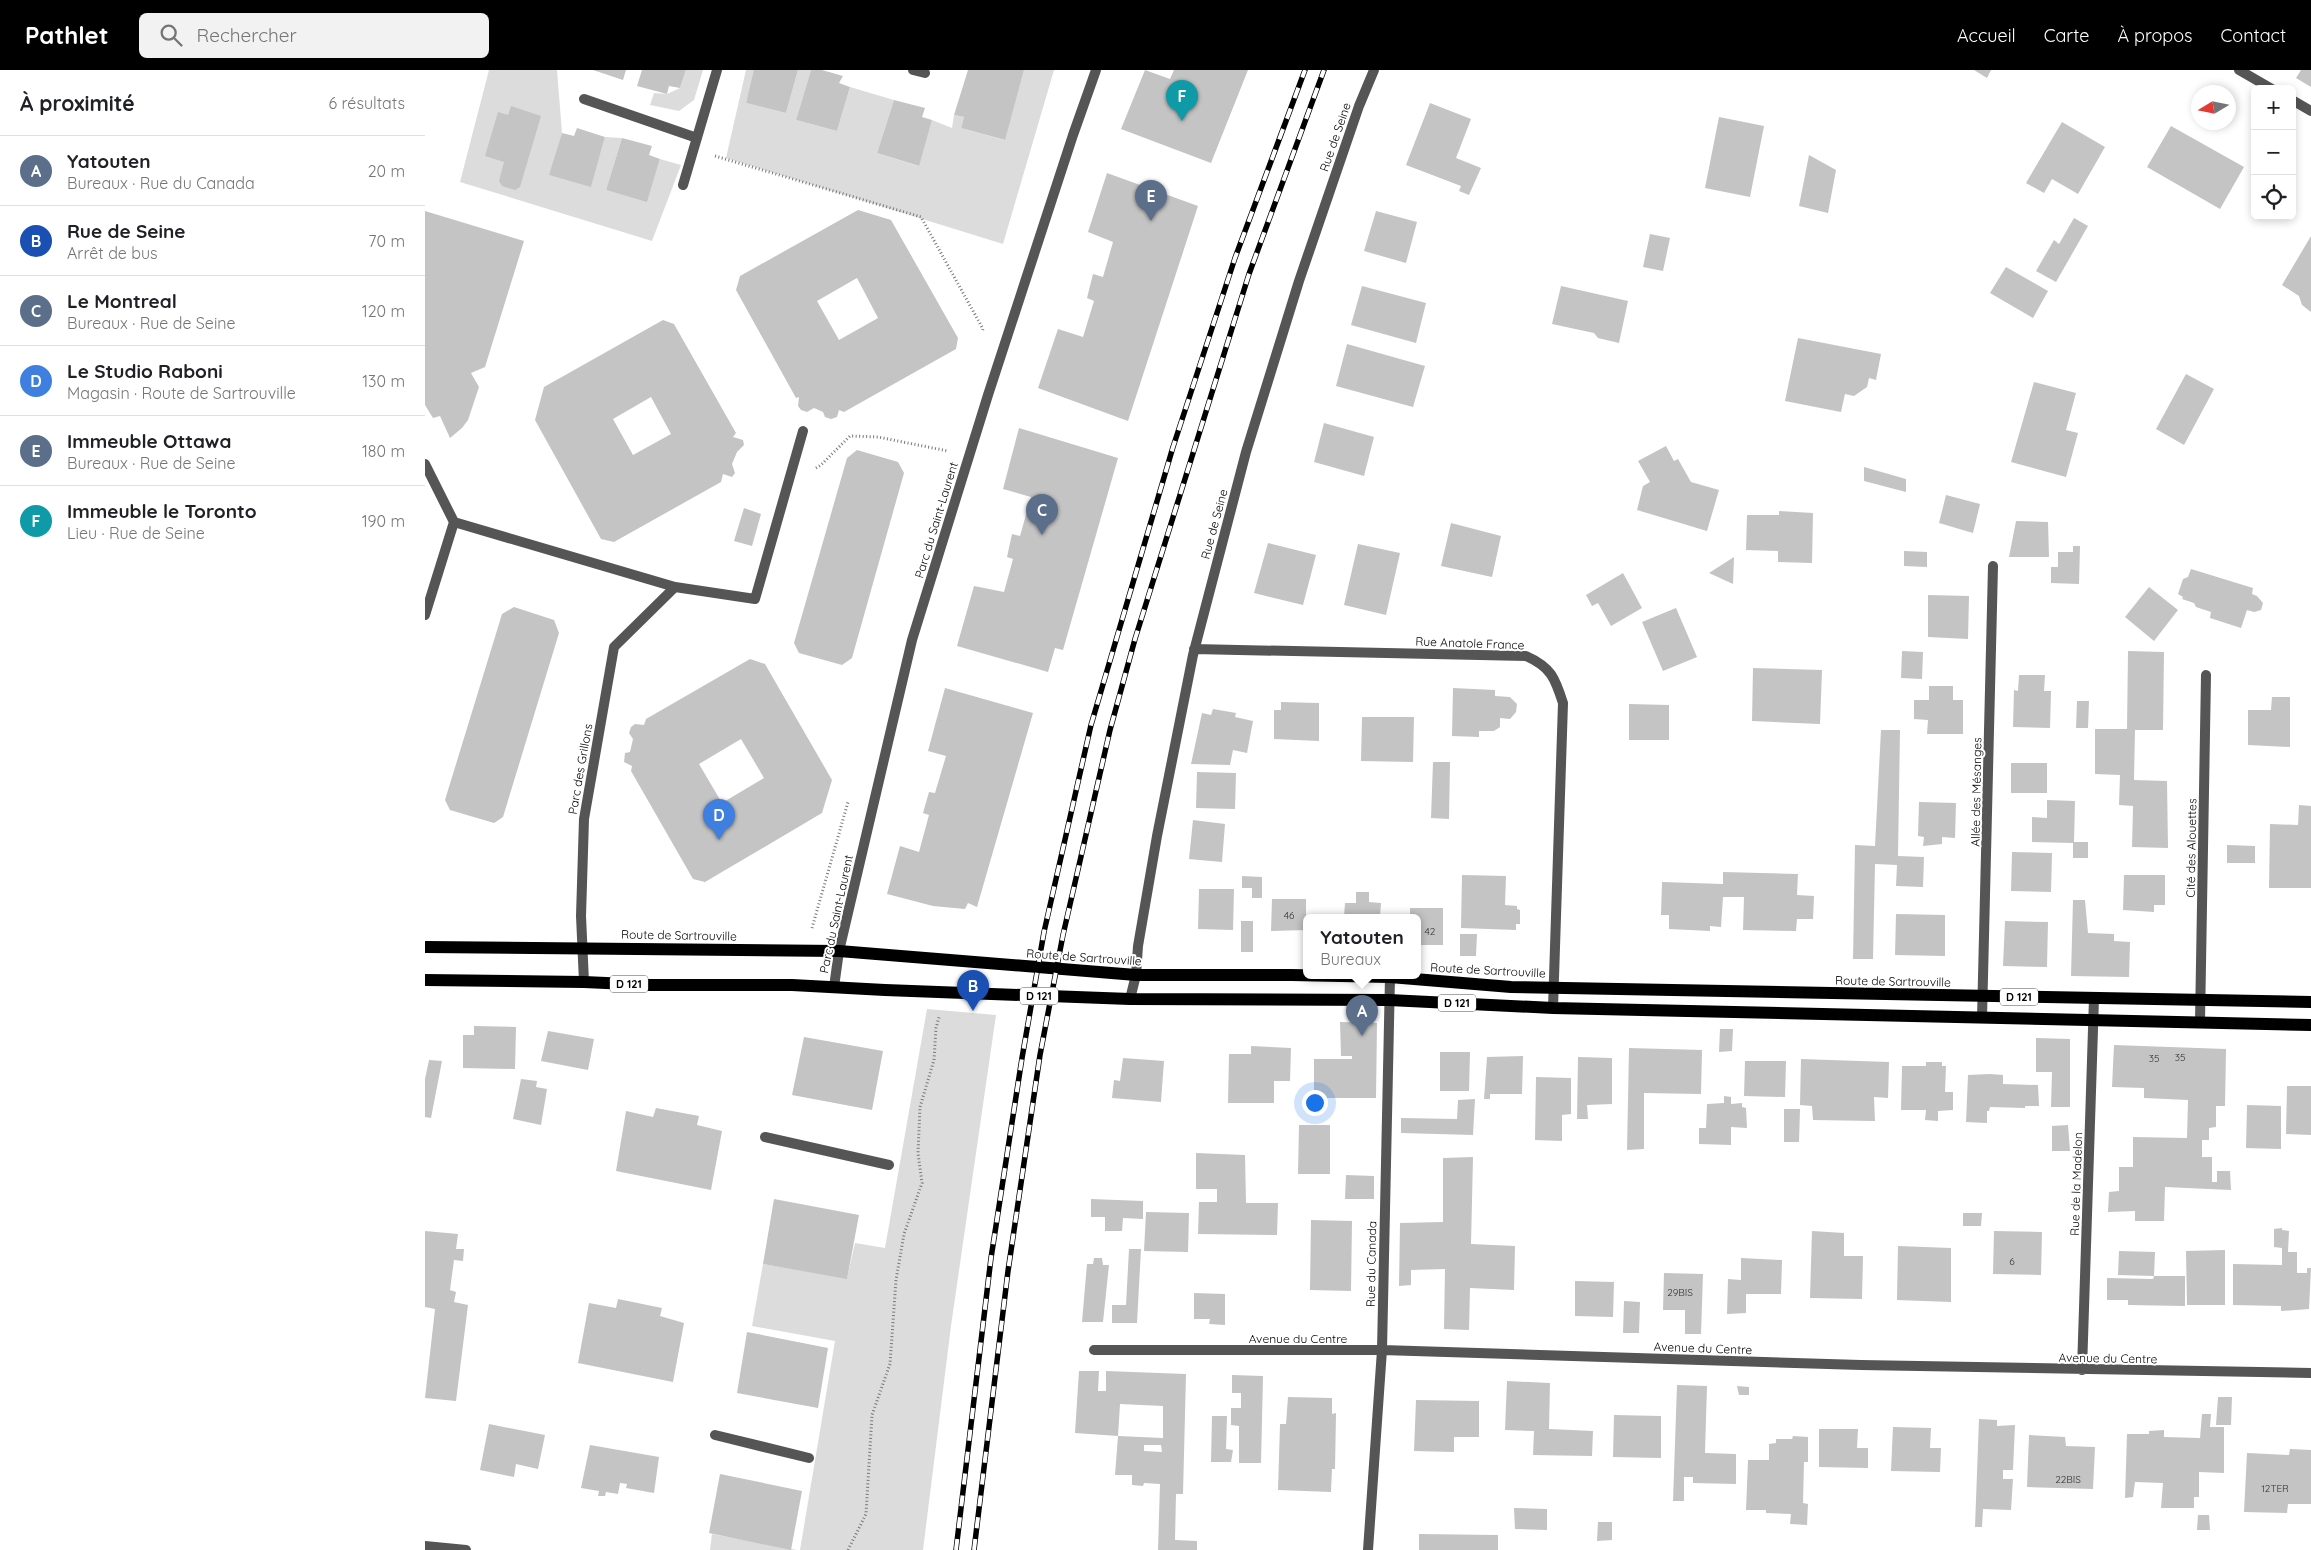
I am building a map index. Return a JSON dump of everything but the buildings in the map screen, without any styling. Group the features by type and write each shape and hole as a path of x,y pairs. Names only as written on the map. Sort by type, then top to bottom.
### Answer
{"main road":[{"name":"Route de Sartrouville","path":"425,947 839,952 1136,975 1303,975"},
{"name":"Route de Sartrouville","path":"1406,979 1555,988 2311,1002"},
{"name":"D 121","path":"425,980 584,982 650,986 792,985 948,993 1130,998 1389,1000 1553,1008 2311,1025"}],"street":[{"path":"683,185 717,70"},
{"path":"913,70 925,74"},
{"name":"Parc du Saint-Laurent","path":"834,987 839,952 912,640 994,376 1096,70"},
{"name":"Rue de Seine","path":"1130,998 1136,975 1138,946 1157,836 1194,649 1255,423 1299,281 1373,70"},
{"path":"2239,70 2265,85"},
{"path":"584,98 697,138"},
{"path":"2296,102 2311,111"},
{"path":"454,522 675,587 755,599 803,431"},
{"path":"425,464 454,522 425,615"},
{"name":"Allée des Mésanges","path":"1982,1018 1993,566"},
{"name":"Parc des Grillons","path":"584,982 581,916 584,818 614,647 675,587"},
{"name":"Rue Anatole France","path":"1194,649 1526,656 1543,664 1555,679 1563,703 1553,1008"},
{"name":"Cité des Alouettes","path":"2200,1022 2206,675"},
{"name":"Rue du Canada","path":"1368,1550 1382,1350 1390,979"},
{"name":"Rue de la Madelon","path":"2082,1370 2094,998"},
{"path":"765,1137 889,1165"},
{"name":"Avenue du Centre","path":"1094,1350 1382,1350 2082,1370 2311,1373"},
{"path":"715,1435 809,1458"},
{"path":"425,1546 466,1550"}],"path":[{"path":"726,158 921,217 983,329 980,338"},
{"path":"789,481 821,465 850,436 877,437 948,451"},
{"path":"945,460 951,442"},
{"path":"845,929 811,930 849,798"},
{"path":"848,1550 866,1514 872,1415 890,1364 897,1280 904,1234 922,1183 918,1153 920,1107 934,1060 936,1028 948,993"}],"shaded area":[{"path":"489,70 557,70 562,133 550,175 591,186 605,137 622,138 606,190 647,201 660,159 681,165 652,241 460,182"},
{"path":"686,70 703,70 694,100 679,111 650,105 654,93 667,94 680,88"},
{"path":"746,70 755,70 746,103 786,113 798,70 811,70 796,120 837,131 850,87 894,100 877,153 918,166 932,120 952,128 954,115 964,117 961,128 1004,140 1024,70 1054,70 1003,244 726,158"},
{"path":"927,1009 996,1015 951,1326 923,1550 800,1550 835,1341 752,1326 763,1264 847,1278 855,1243 885,1248"},
{"path":"712,1534 797,1550 710,1550"}],"railway":[{"path":"956,1550 991,1258 1022,1058 1044,932 1091,725 1173,447 1235,258 1305,70"},
{"path":"974,1550 1008,1271 1040,1055 1063,935 1110,730 1135,639 1249,274 1324,70"}],"place":[{"name":"Immeuble le Toronto","path":"1182,121"},
{"name":"Immeuble Ottawa","path":"1151,221"},
{"name":"Le Montreal","path":"1042,535"},
{"name":"Le Studio Raboni","path":"719,840"},
{"name":"Rue de Seine","path":"973,1011"},
{"name":"Yatouten","path":"1362,1036"}]}
